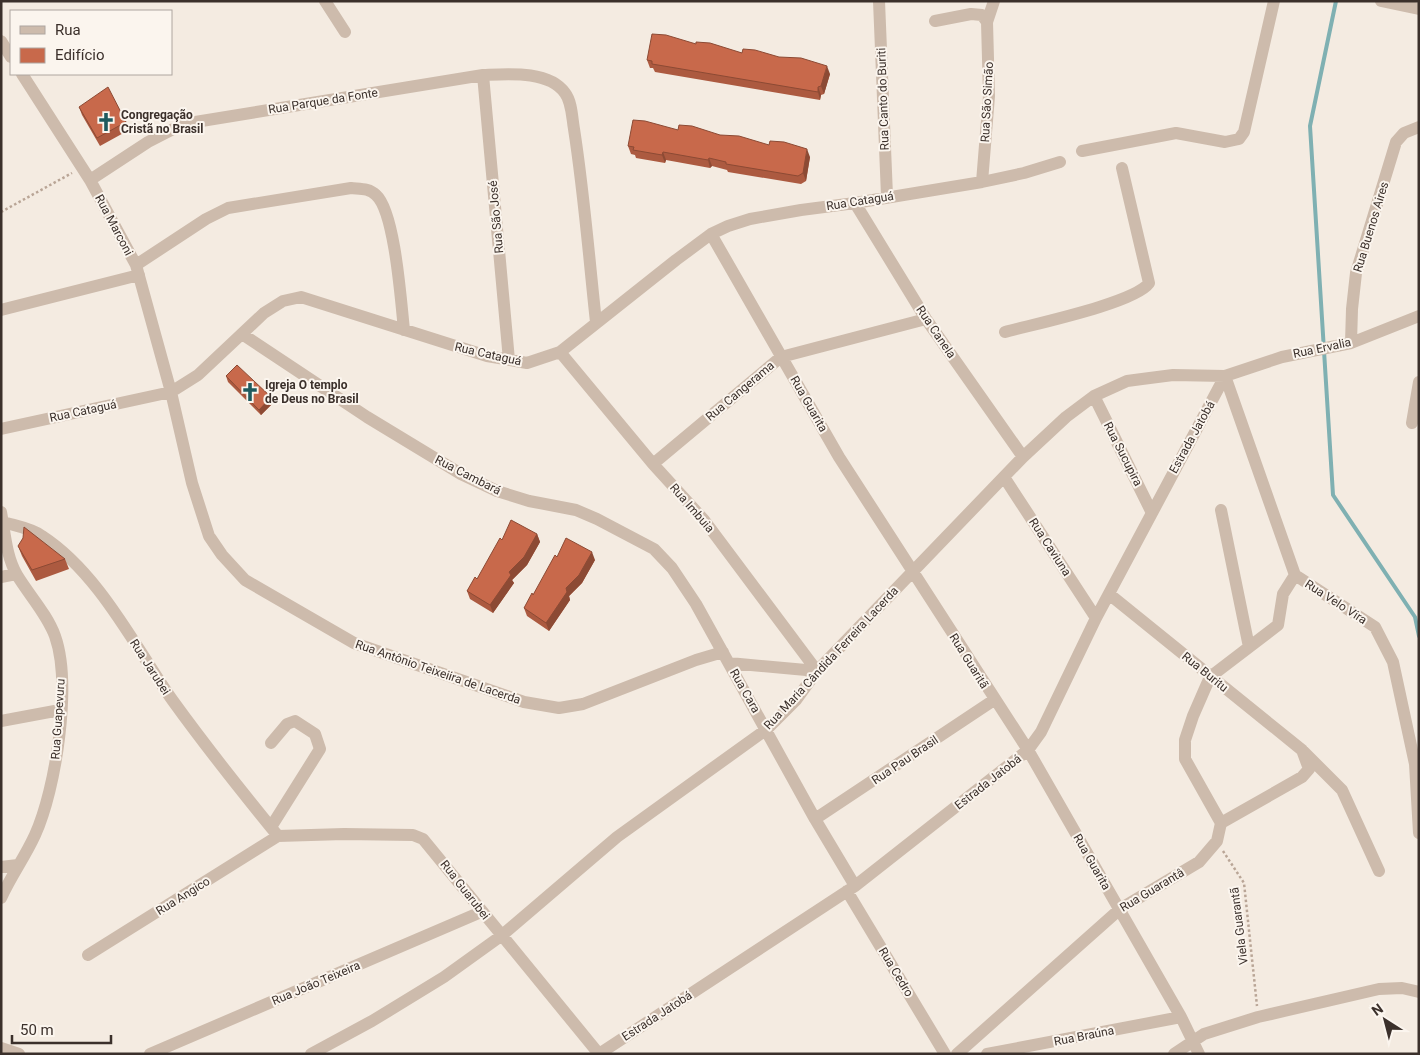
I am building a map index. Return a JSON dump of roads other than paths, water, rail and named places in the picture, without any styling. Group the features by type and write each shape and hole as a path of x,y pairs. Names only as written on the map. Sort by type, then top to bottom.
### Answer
{"street":[{"path":"325,1 344,32"},
{"name":"Rua Canto do Buriti","path":"879,1 886,196"},
{"name":"Rua São Simão","path":"982,182 988,96 987,22 994,1"},
{"path":"1082,151 1176,133 1225,142 1239,139 1244,132 1274,1"},
{"path":"1381,1 1419,9"},
{"path":"935,21 971,14 982,15 987,22"},
{"path":"1,41 10,55"},
{"name":"Rua Parque da Fonte","path":"90,180 148,142 183,124 483,75 524,73 558,85 566,94 579,159 596,322"},
{"name":"Rua Marconi","path":"23,75 90,180 138,270 171,392"},
{"name":"Rua São José","path":"483,75 509,360"},
{"name":"Rua Buenos Aires","path":"1351,343 1356,273 1396,142 1404,133 1419,127"},
{"name":"Rua Cataguá","path":"1,429 171,392 198,375 264,313 282,300 300,297 404,330 509,360 527,363 560,352 711,234 750,219 982,182 1024,173 1060,162"},
{"path":"1005,332 1124,299 1144,290 1149,283 1122,168"},
{"path":"1,310 138,270 206,219 228,208 351,188 367,189 376,195 383,205 393,242 404,330"},
{"name":"Rua Canela","path":"855,203 926,319 1023,457"},
{"name":"Rua Guarita","path":"711,234 839,457 913,570"},
{"name":"Rua Ervalia","path":"1225,376 1282,357 1351,343 1419,316"},
{"name":"Rua Cangerama","path":"654,464 781,357 926,319"},
{"name":"Rua Cambará","path":"242,334 367,417 461,474 497,492 583,513 654,549 683,582 726,657"},
{"name":"Rua Imbuia","path":"560,352 654,464 704,520 817,670"},
{"name":"Rua Maria Cândida Ferreira Lacerda","path":"311,1054 372,1021 444,977 501,936 618,837 767,729 796,700 817,670 1023,457 1066,416 1094,396 1127,381 1173,375 1225,376"},
{"name":"Estrada Jatobá","path":"599,1054 851,888 1028,750 1041,732 1096,618 1151,511 1225,376"},
{"name":"Rua Velo Vira","path":"1225,376 1295,575 1374,627 1384,641 1393,662 1415,764 1419,833"},
{"path":"1412,423 1419,382"},
{"name":"Rua Antônio Teixeiira de Lacerda","path":"171,392 192,483 209,536 222,555 246,580 354,643 524,702 558,708 583,704 696,660 726,657"},
{"name":"Rua Sucupira","path":"1094,396 1151,511"},
{"name":"Rua Caviuna","path":"1004,477 1096,618"},
{"path":"1221,510 1249,647"},
{"name":"Rua Guapevuru","path":"1,898 35,834 48,800 56,762 62,680 55,635 16,574 6,546 2,517"},
{"name":"Rua Jarubei","path":"2,517 40,535 58,548 90,582 117,616 172,699 226,773 275,831"},
{"name":"Rua Guaritã","path":"913,570 994,700 1028,750"},
{"path":"1,577 16,574"},
{"path":"1295,575 1283,594 1278,625 1210,677 1192,716 1185,740 1185,759 1221,823 1302,777 1309,769 1302,750"},
{"name":"Rua Buritu","path":"1109,594 1302,750 1342,790 1379,871"},
{"path":"726,657 817,670"},
{"name":"Rua Cara","path":"726,657 767,729"},
{"name":"Rua Pau Brasil","path":"815,819 994,700"},
{"path":"1,722 60,710"},
{"path":"271,743 286,724 296,721 315,734 320,749 275,831"},
{"name":"Rua Cedro","path":"767,729 851,888 945,1054"},
{"name":"Rua Guarita","path":"1028,750 1181,1017 1199,1054"},
{"name":"Rua Guarantâ","path":"957,1054 1120,909 1199,862 1217,841 1221,823"},
{"name":"Rua Guarubei","path":"275,831 413,835 423,839 599,1054"},
{"name":"Rua Angico","path":"88,955 275,831"},
{"path":"1,867 18,865"},
{"name":"Rua João Teixeira","path":"150,1054 481,912"},
{"path":"1174,1054 1192,1040 1220,1028 1258,1017 1379,989 1402,988 1419,992"},
{"name":"Rua Braúna","path":"987,1054 1181,1017"},
{"path":"1,1048 19,1054"}],"waterway":[{"path":"1336,1 1310,126 1333,495 1415,617 1419,636"}],"place":[{"name":"Congregação Cristã no Brasil","path":"106,122"},
{"name":"Igreja O templo de Deus no Brasil","path":"250,392"}]}
